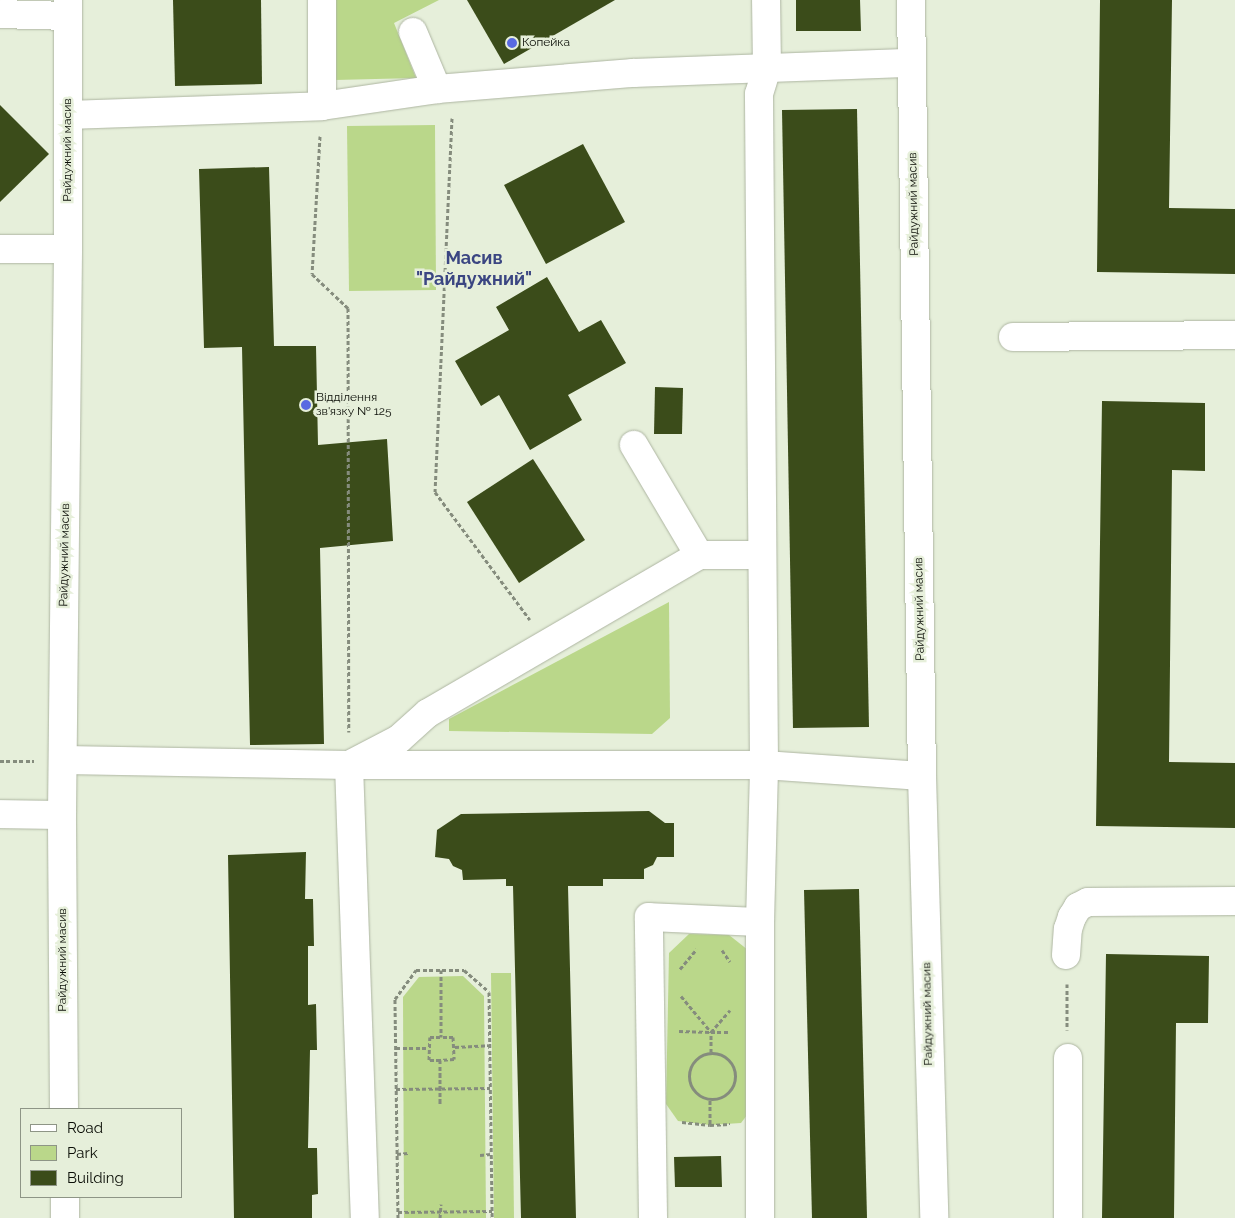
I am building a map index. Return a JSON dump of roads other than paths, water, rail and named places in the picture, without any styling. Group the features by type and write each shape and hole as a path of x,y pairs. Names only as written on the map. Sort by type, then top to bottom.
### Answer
{"street":[{"path":"322,0 322,106"},
{"path":"760,1218 760,922 764,765 759,94 767,68 766,0"},
{"name":"Райдужний масив","path":"911,0 922,776 934,1218"},
{"path":"0,14 68,8"},
{"name":"Райдужний масив","path":"64,1108 62,815 68,249 68,8"},
{"path":"413,32 445,88"},
{"path":"68,115 322,106 445,88 634,73 912,63"},
{"path":"0,250 68,249"},
{"path":"1013,337 1235,335"},
{"path":"634,445 699,555"},
{"path":"349,765 399,739 428,714 699,555 762,555"},
{"path":"64,760 349,765 764,765 922,776"},
{"path":"349,765 365,1218"},
{"path":"0,814 62,815"},
{"path":"1066,956 1068,929 1072,917 1078,907 1088,902 1235,901"},
{"path":"653,1218 648,917 760,922"},
{"path":"1068,1058 1068,1218"},
{"path":"65,1198 65,1218"}],"place":[{"name":"Копейка","path":"512,43"},
{"name":"Відділення зв'язку № 125","path":"306,405"}],"district":[{"name":"Масив \"Райдужний\"","path":"474,269"}]}
